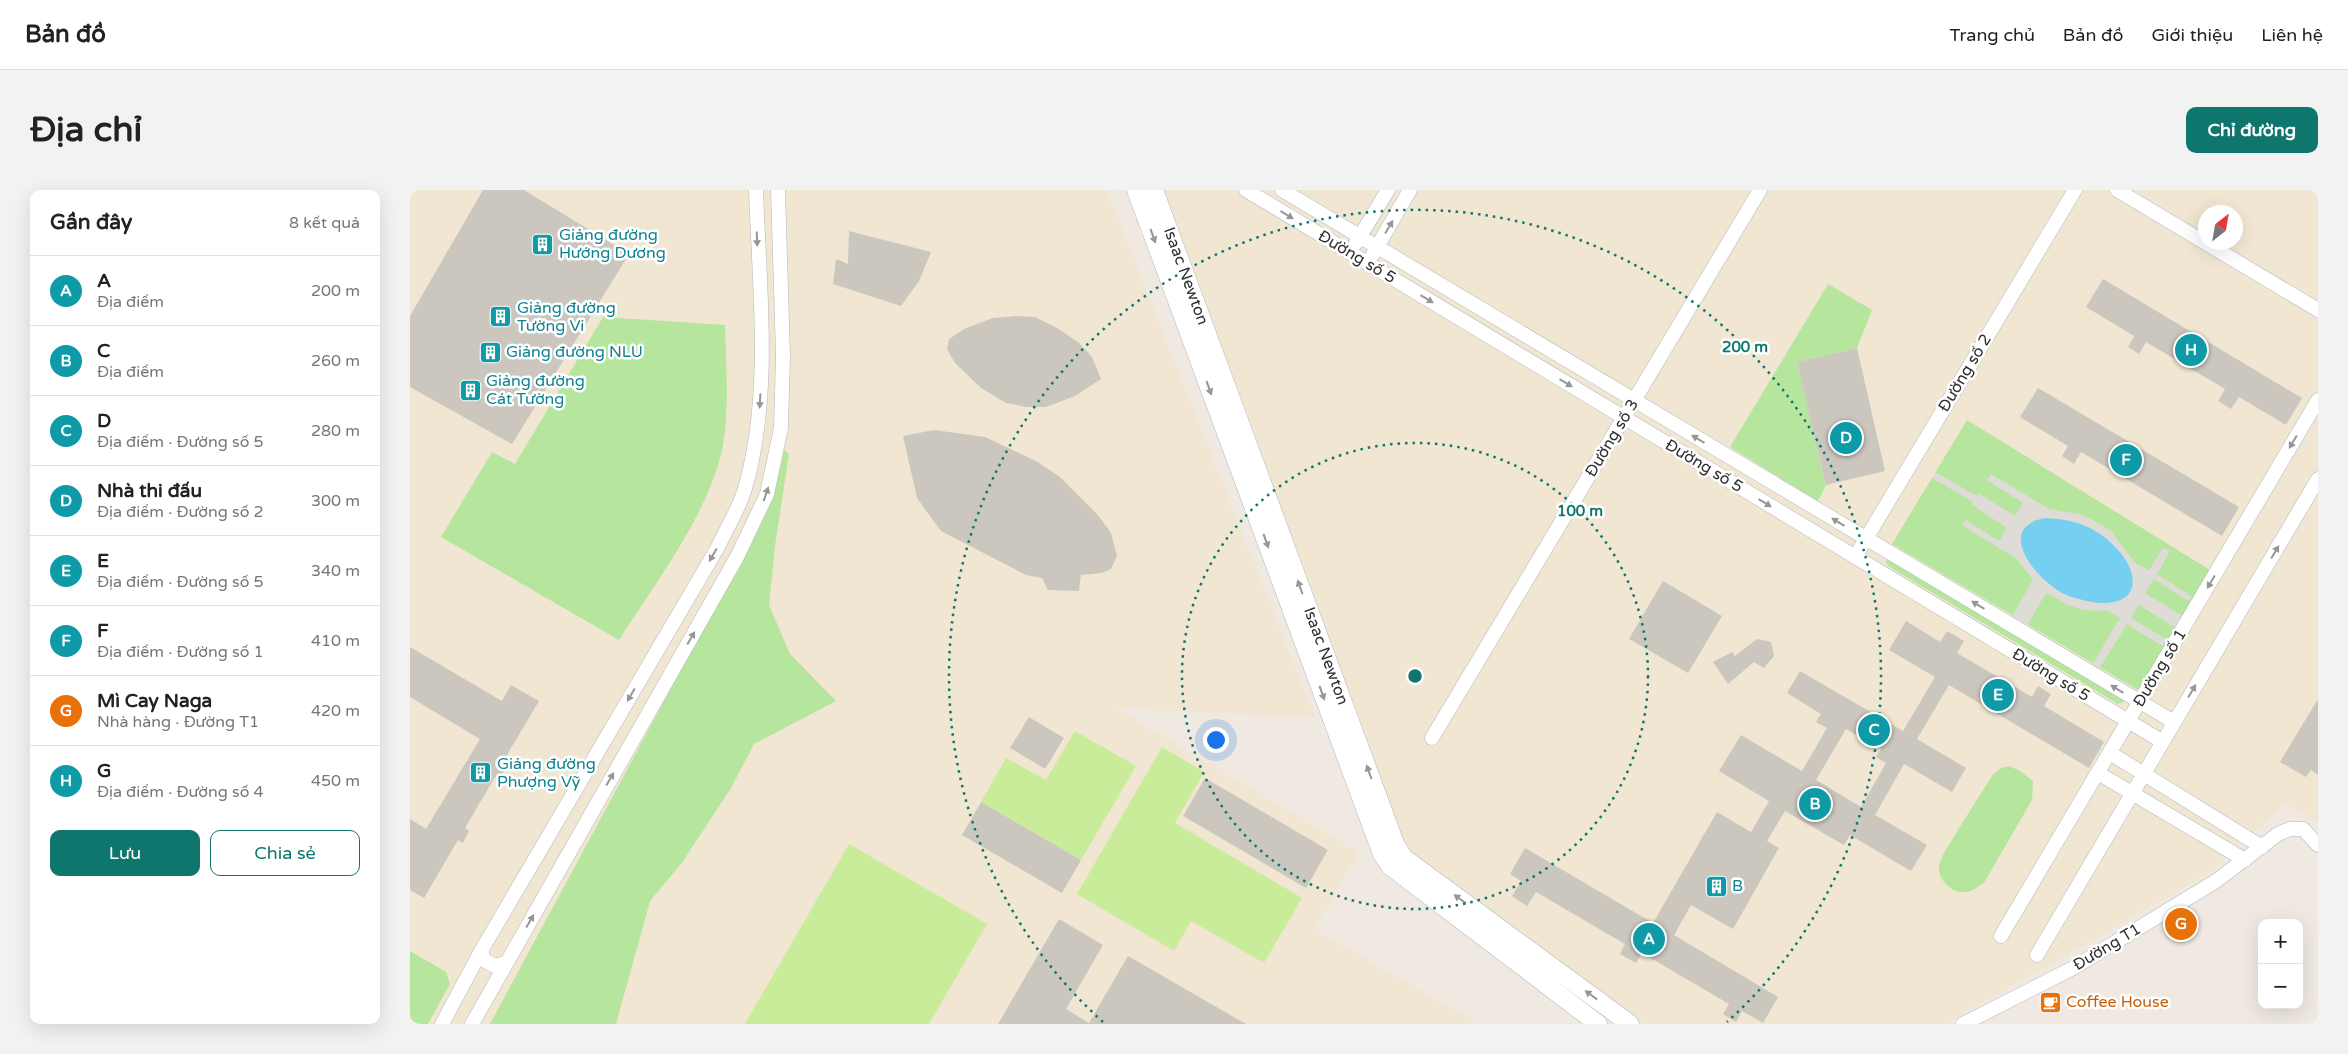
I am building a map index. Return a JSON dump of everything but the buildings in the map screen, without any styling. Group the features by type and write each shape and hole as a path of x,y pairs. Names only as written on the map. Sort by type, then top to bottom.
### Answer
{"street":[{"path":"442,1024 481,951 718,546 746,487 756,443 760,397 761,355 756,190"},
{"path":"472,1024 737,557 767,494 781,428 783,356 778,190"},
{"name":"Isaac Newton","path":"1136,190 1382,854 1390,866 1598,1024"},
{"name":"Isaac Newton","path":"1154,190 1396,846 1404,858 1630,1024"},
{"name":"Đường số 5","path":"1246,190 2163,742"},
{"name":"Đường số 5","path":"1282,190 2174,722"},
{"path":"1350,253 1388,190"},
{"path":"1367,263 1410,190"},
{"name":"Đường số 3","path":"1432,738 1760,190"},
{"name":"Đường số 2","path":"1855,557 2076,190"},
{"path":"2117,190 2318,310"},
{"name":"Đường số 1","path":"2001,936 2318,400"},
{"path":"2037,955 2318,479"},
{"path":"2110,753 2262,847"},
{"path":"2098,773 2245,860"},
{"name":"Đường T1","path":"1963,1024 2073,968 2216,881 2278,834 2290,829 2303,829 2318,845"},
{"path":"481,951 484,960 495,966 506,963"}],"shaded area":[{"path":"410,190 1107,190 1315,717 1118,709 1359,853 1314,929 1479,1024 410,1024"},
{"path":"1158,190 2318,190 2318,823 2285,803 2210,873 1945,1024 1643,1024 1408,856"},
{"path":"1935,472 1977,496 1978,493 2015,516 2023,503 1987,480 1991,474 2049,509 2083,515 2110,530 2135,563 2149,570 2163,548 2170,551 2157,574 2192,597 2189,601 2154,579 2145,593 2191,621 2184,633 2139,605 2131,618 2166,639 2162,646 2127,624 2099,669 2092,665 2120,618 2109,611 2083,610 2066,604 2046,593 2027,625 2012,616 2033,580 2017,559 1962,525 1966,520 1999,541 2007,528 1972,505 1973,502 1932,478","holes":["2059,519 2083,525 2095,531 2094,603 2062,593 2043,579 2031,565 2023,531 2034,520"]}],"green space":[{"path":"1828,284 1872,310 1857,348 1797,362 1826,485 1818,501 1730,447"},
{"path":"603,317 725,325 726,423 721,454 713,478 691,527 619,640 441,537 492,452 515,464"},
{"path":"1967,420 2218,575 2143,693 1892,544"},
{"path":"784,450 789,454 775,546 769,605 790,654 836,701 754,744 731,788 681,864 650,901 616,1024 490,1024 773,499"},
{"path":"1888,559 2123,698 2124,702 2118,704 1888,566 1886,562"},
{"path":"1075,731 1136,766 1081,860 981,802 1006,758 1046,780"},
{"path":"1162,747 1204,772 1175,823 1302,898 1264,963 1191,921 1174,951 1077,894"},
{"path":"2009,766 2020,771 2033,781 2032,800 1985,881 1970,891 1955,891 1941,877 1939,867 1941,860 1993,774 2001,768"},
{"path":"849,844 987,924 929,1024 745,1024"},
{"path":"410,951 446,972 450,984 428,1024 410,1024"}],"water":[{"path":"2046,518 2083,525 2106,538 2120,552 2130,567 2133,584 2126,597 2103,603 2087,601 2062,593 2041,577 2024,554 2021,542 2022,532 2030,523"}],"place":[{"name":"Giảng đường Hướng Dương","path":"543,244"},
{"name":"Giảng đường Tường Vi","path":"501,317"},
{"name":"G","path":"2191,350"},
{"name":"Giảng đường NLU","path":"490,352"},
{"name":"Giảng đường Cát Tường","path":"470,390"},
{"name":"Nhà thi đấu","path":"1846,438"},
{"name":"F","path":"2126,460"},
{"name":"E","path":"1998,695"},
{"name":"D","path":"1874,730"},
{"name":"Giảng đường Phượng Vỹ","path":"481,773"},
{"name":"C","path":"1815,804"},
{"name":"B","path":"1716,886"},
{"name":"Mì Cay Naga","path":"2181,924"},
{"name":"A","path":"1649,939"},
{"name":"Coffee House","path":"2050,1002"}]}
